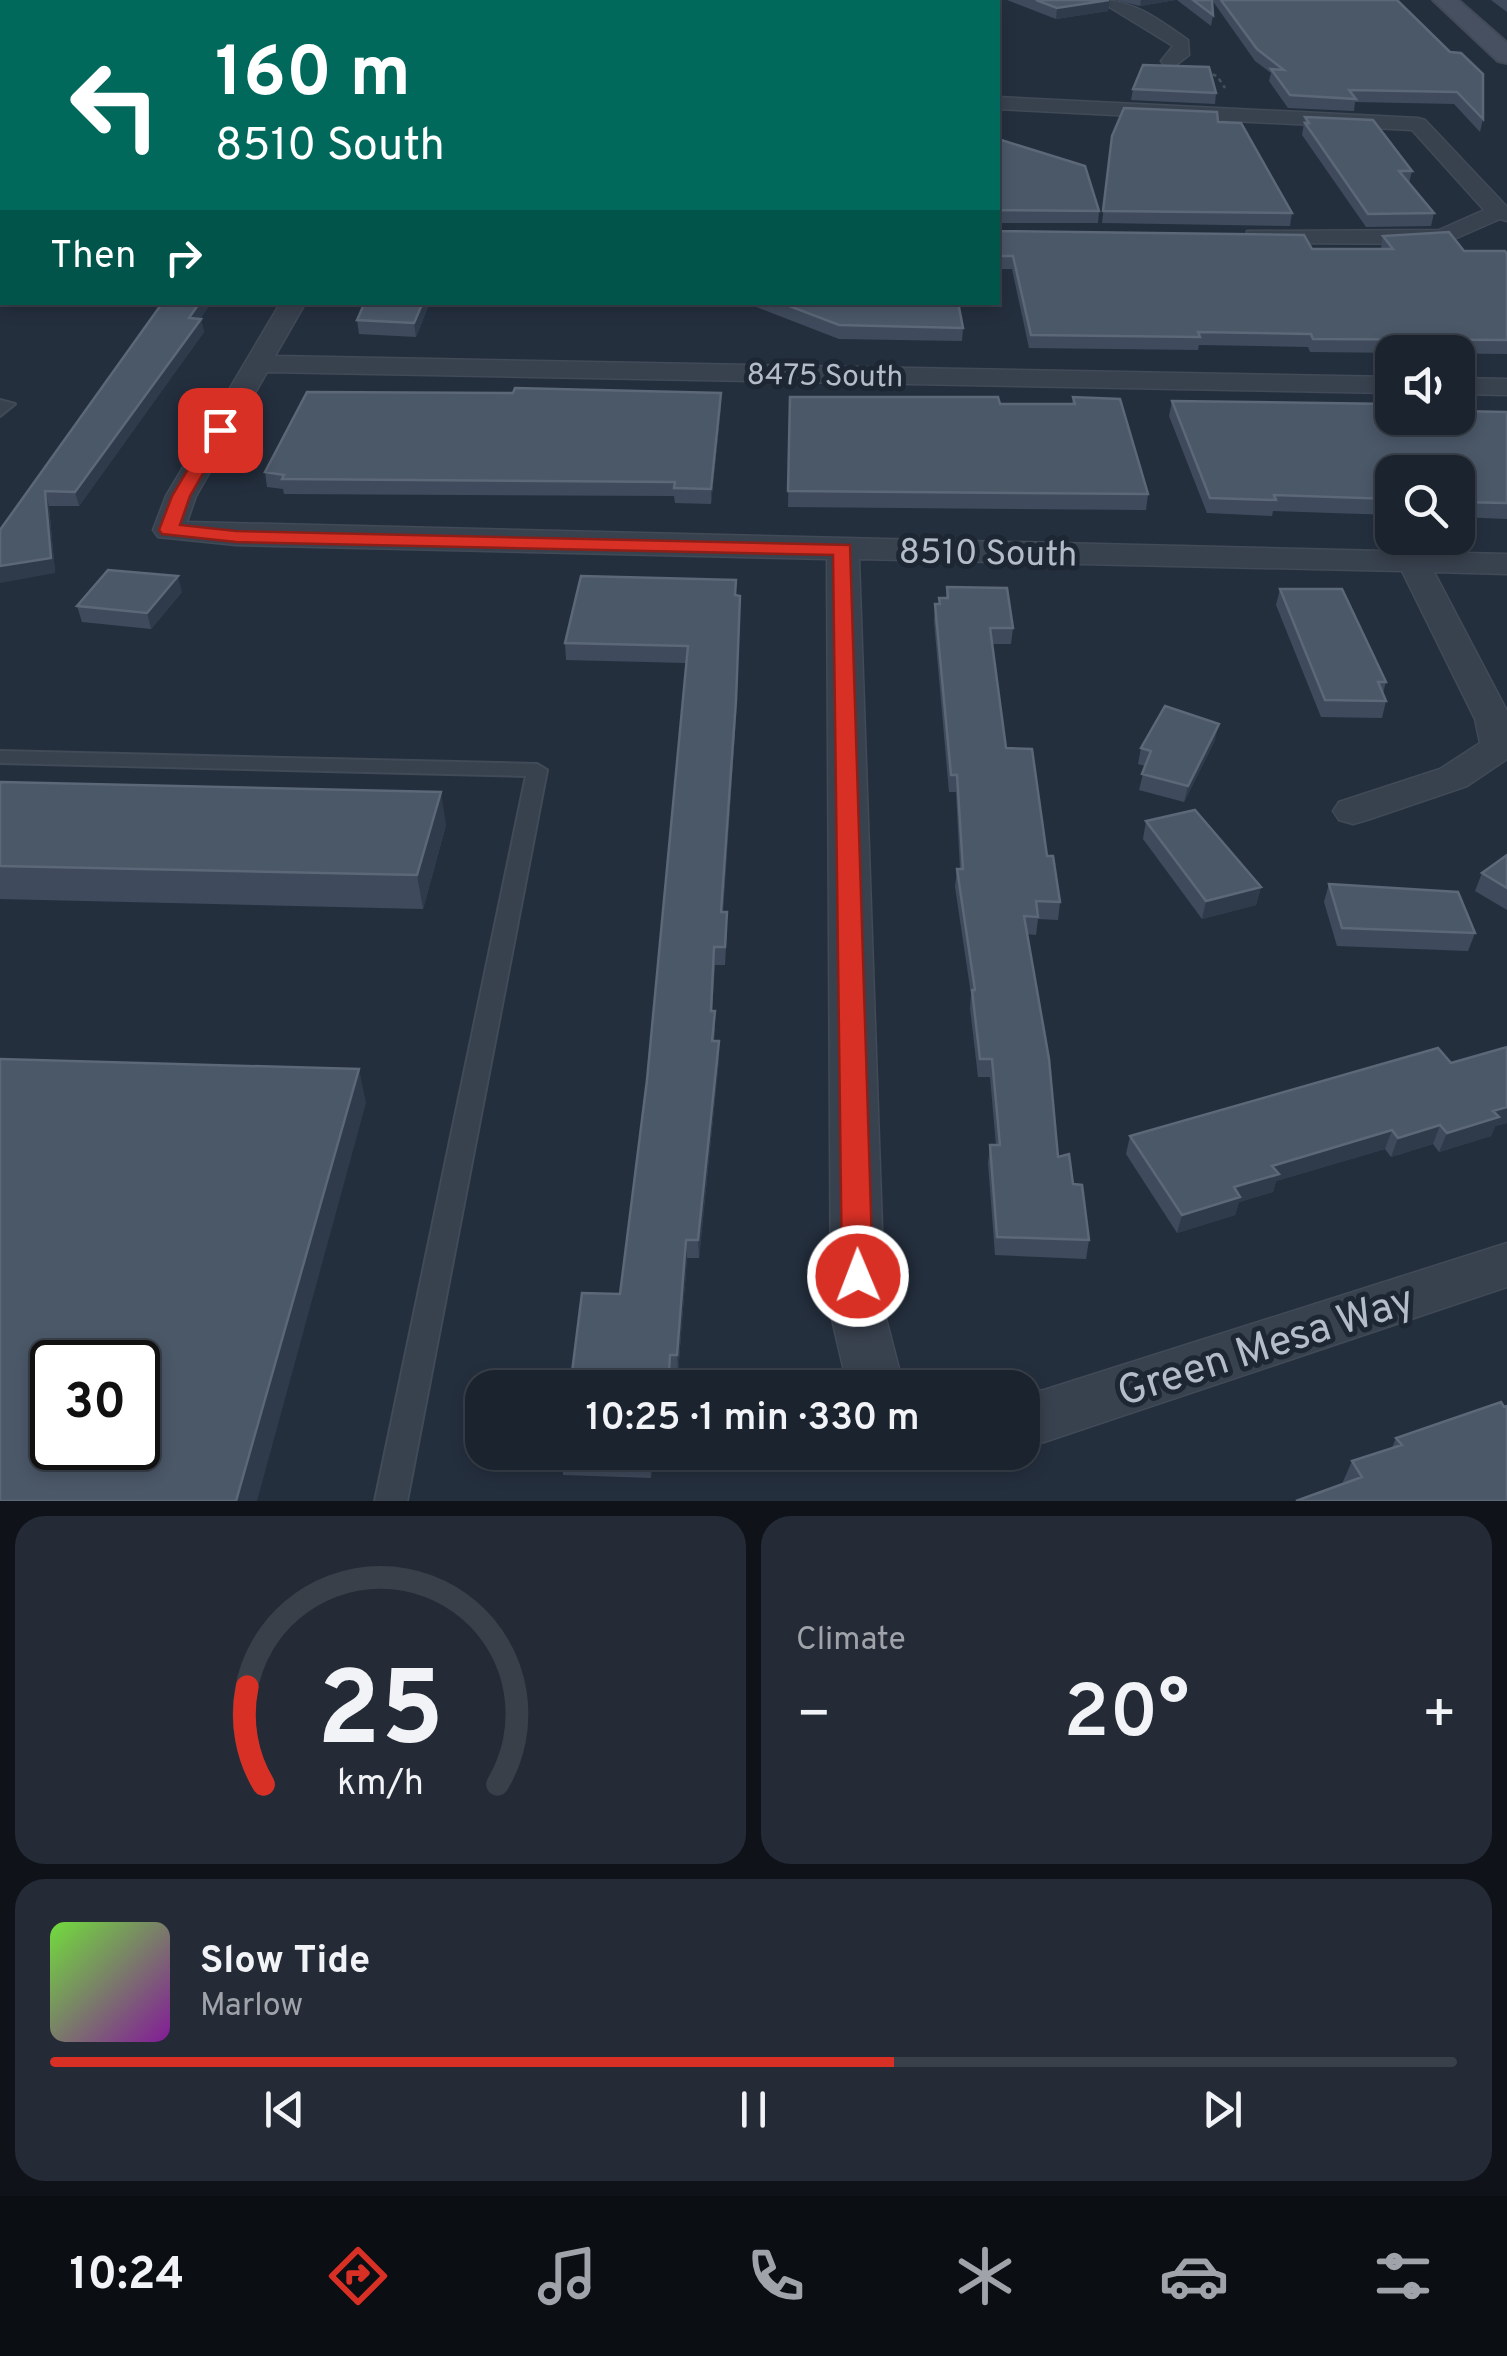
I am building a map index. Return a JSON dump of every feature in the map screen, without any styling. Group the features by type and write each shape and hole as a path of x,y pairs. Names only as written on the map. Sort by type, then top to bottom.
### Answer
{"street":[{"path":"1106,0 1139,14 1182,44 1180,56 1170,61"},
{"path":"1444,0 1507,56"},
{"path":"1000,103 1038,111 1418,124 1502,213 1457,233 1432,238 1228,236"},
{"path":"258,364 292,305"},
{"name":"8475 South","path":"258,364 1375,385"},
{"name":"8510 South","path":"258,364 181,496 168,530 236,536 1507,564"},
{"path":"1475,386 1507,387"},
{"path":"843,549 858,1314 872,1370"},
{"path":"1353,810 1463,774 1487,763 1500,745 1493,719 1413,562"},
{"name":"Green Mesa Way","path":"1040,1417 1507,1265"}],"lane":[{"path":"0,404 8,404 0,412"},
{"path":"0,758 537,770 391,1501"}],"building":[{"path":"1036,0 1109,0 1057,8"},
{"path":"1193,0 1212,0 1213,15"},
{"path":"1221,0 1397,0 1450,52 1461,53 1483,74 1483,119 1457,92 1349,90 1356,99 1290,95 1271,69 1284,70 1257,49"},
{"path":"1143,65 1209,67 1216,93 1133,89"},
{"path":"1124,108 1217,112 1218,122 1241,123 1292,213 1103,211 1112,136"},
{"path":"1305,117 1373,120 1412,171 1399,171 1434,213 1368,214 1305,123 1309,123"},
{"path":"1000,140 1085,166 1099,211 1000,210"},
{"path":"1000,231 1304,235 1312,249 1393,249 1383,236 1449,232 1464,251 1507,254 1507,340 1475,340 1475,335 1313,339 1311,334 1198,332 1200,337 1031,335 1013,256 1000,256"},
{"path":"161,305 198,305 189,318 201,319 75,492 45,491 51,558 0,566 0,530"},
{"path":"364,305 422,305 414,323 357,320"},
{"path":"787,305 959,305 963,328 839,325"},
{"path":"515,388 721,393 711,489 674,488 675,482 282,479 284,475 265,472 307,392 513,393"},
{"path":"790,397 998,397 1000,404 1075,404 1073,397 1120,399 1148,494 788,491"},
{"path":"1172,401 1375,404 1375,435 1475,435 1475,411 1507,412 1507,503 1475,502 1475,455 1375,455 1375,498 1274,495 1276,500 1210,498"},
{"path":"108,570 178,576 147,613 77,606"},
{"path":"581,576 736,580 735,595 740,596 736,700 721,912 727,912 725,947 714,947 711,1011 715,1011 712,1041 719,1041 698,1240 686,1240 677,1355 670,1355 669,1370 572,1370 582,1293 620,1294 647,1080 688,646 565,643"},
{"path":"947,587 1007,588 1013,628 990,628 1006,748 1032,749 1047,856 1053,856 1060,902 1036,901 1038,917 1024,916 1049,1059 1058,1157 1069,1154 1073,1184 1082,1185 1089,1240 997,1237 990,1145 1000,1145 992,1059 980,1059 975,990 957,869 963,869 957,775 951,775 935,604 940,604 939,598 948,598"},
{"path":"1280,589 1342,589 1386,682 1378,682 1386,701 1325,700"},
{"path":"1165,706 1219,724 1188,786 1142,774 1151,751 1141,748"},
{"path":"0,782 441,792 417,875 0,866"},
{"path":"1195,810 1261,887 1206,901 1146,821"},
{"path":"1507,855 1507,888 1482,873"},
{"path":"1329,884 1458,892 1475,933 1342,928"},
{"path":"1507,1047 1507,1107 1493,1111 1499,1117 1447,1133 1440,1125 1398,1138 1392,1130 1272,1166 1279,1174 1234,1187 1240,1197 1182,1215 1130,1136 1438,1048 1451,1063"},
{"path":"0,1059 359,1069 236,1501 0,1501"},
{"path":"1501,1402 1507,1406 1507,1501 1296,1501 1362,1477 1352,1461 1402,1445 1396,1438"}],"route":[{"path":"220,430 181,496 168,530 236,536 843,549 858,1276"}]}
